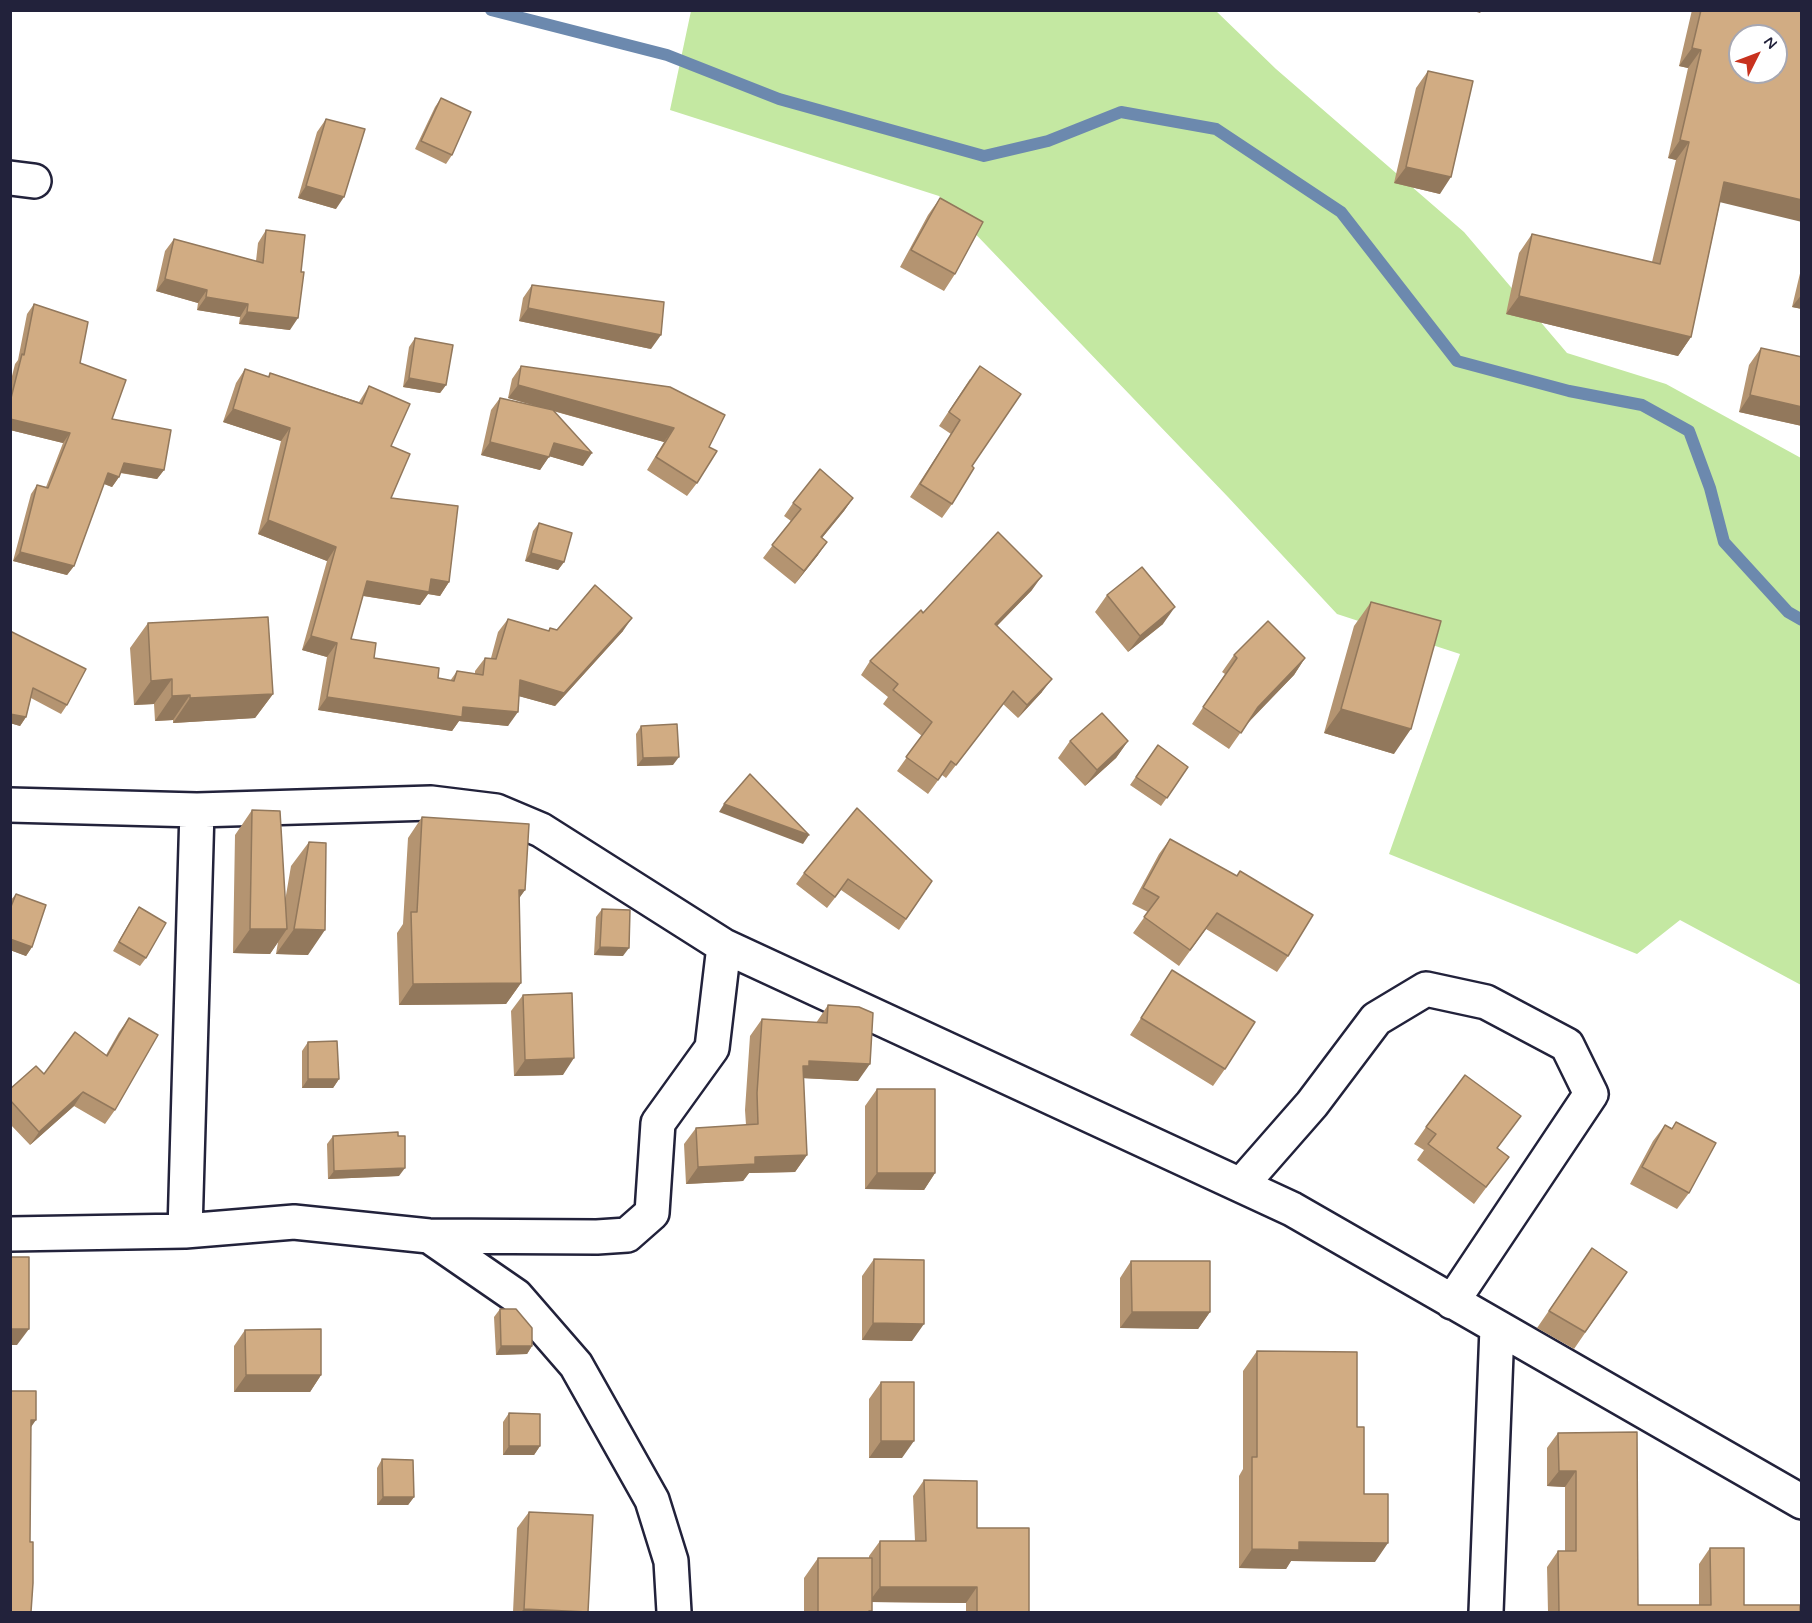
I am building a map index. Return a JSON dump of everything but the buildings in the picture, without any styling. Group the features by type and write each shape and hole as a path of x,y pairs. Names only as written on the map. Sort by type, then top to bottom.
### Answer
{"street":[{"path":"10,805 197,810 430,803 496,812 541,830 724,946 1292,1209 1802,1502"},
{"path":"185,1231 197,810"},
{"path":"10,1234 185,1231 294,1222 429,1236 597,1237 627,1235 652,1214 658,1123 711,1048 724,946"},
{"path":"1241,1185 1312,1104 1376,1019 1426,989 1486,1002 1567,1045 1591,1094 1452,1302"},
{"path":"429,1236 516,1296 576,1365 652,1500 671,1561 674,1612"},
{"path":"1486,1612 1497,1328"}],"green space":[{"path":"691,11 1216,11 1276,69 1464,232 1567,353 1666,384 1801,458 1801,985 1680,920 1637,954 1389,854 1460,654 1337,614 939,196 670,110"}],"waterway":[{"path":"491,10 667,55 779,99 984,156 1048,141 1121,112 1216,129 1341,212 1457,361 1569,391 1642,405 1689,431 1710,488 1724,542 1788,612 1802,620"}]}
